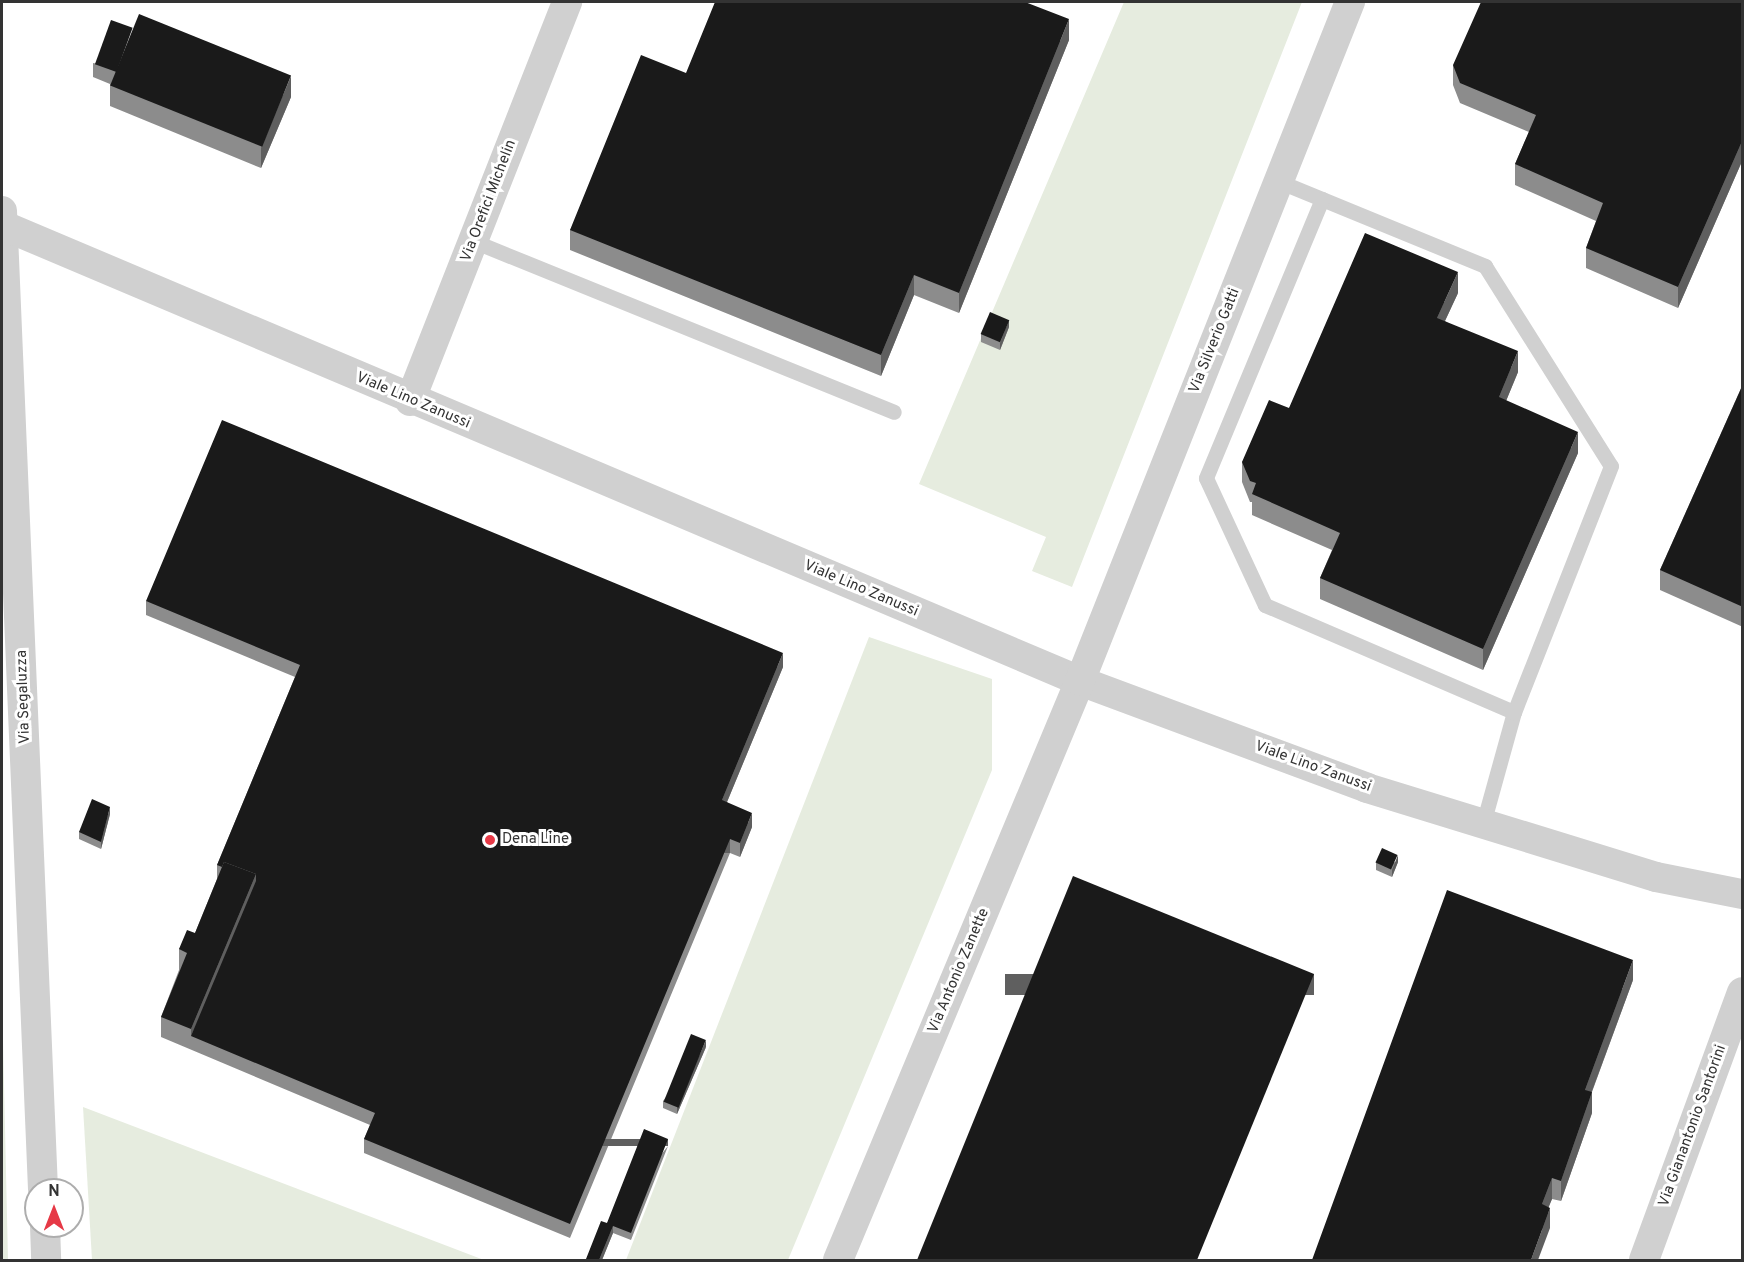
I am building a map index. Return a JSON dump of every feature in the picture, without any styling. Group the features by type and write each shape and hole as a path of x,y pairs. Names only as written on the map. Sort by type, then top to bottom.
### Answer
{"street":[{"name":"Via Orefici Michelin","path":"410,400 567,2"},
{"name":"Via Silverio Gatti","path":"1080,681 1350,2"},
{"name":"Viale Lino Zanussi","path":"3,219 410,400 1080,681 1367,788 1656,877 1743,894"},
{"name":"Via Segaluzza","path":"3,219 43,1178"},
{"name":"Via Antonio Zanette","path":"838,1260 1080,681"},
{"name":"Via Gianantonio Santorini","path":"1644,1260 1743,992"},
{"path":"45,1238 46,1260"}],"lane":[{"path":"1278,181 1485,266 1611,466 1514,712 1483,824"},
{"path":"1322,199 1206,478 1265,605 1514,712"},
{"path":"473,241 894,412"}],"shaded area":[{"path":"1124,2 1302,2 1072,587 1032,571 1046,537 919,484"},
{"path":"869,637 992,679 992,770 788,1260 626,1260"},
{"path":"2,995 8,1260 2,1260"},
{"path":"83,1107 484,1260 92,1260"}],"building":[{"path":"715,2 1025,2 1069,19 959,293 914,275 881,355 570,230 641,55 686,73"},
{"path":"1481,2 1743,2 1743,139 1678,287 1586,248 1603,203 1515,164 1536,115 1460,83 1453,65"},
{"path":"139,14 291,75 262,147 110,85"},
{"path":"111,20 133,28 117,72 95,64"},
{"path":"1365,233 1458,272 1437,318 1518,351 1499,397 1578,432 1483,649 1320,578 1340,533 1252,494 1256,483 1250,481 1242,462 1269,400 1289,408"},
{"path":"990,312 1009,320 1000,342 981,334"},
{"path":"1743,384 1743,607 1660,570"},
{"name":"Dena Line","path":"222,420 783,653 722,800 752,813 740,843 730,839 570,1224 364,1139 375,1113 191,1036 256,881 256,874 224,862 222,867 217,865 300,665 146,601"},
{"path":"92,799 110,807 101,842 79,832"},
{"path":"1382,848 1398,855 1391,870 1375,863"},
{"path":"224,862 256,874 191,1029 161,1017 187,953 179,949 187,930 195,933"},
{"path":"1073,876 1314,974 1197,1260 917,1260"},
{"path":"1447,890 1633,960 1585,1090 1592,1092 1561,1181 1552,1178 1542,1204 1550,1208 1531,1260 1312,1260"},
{"path":"691,1034 706,1040 678,1108 664,1102"},
{"path":"644,1129 668,1139 631,1233 613,1226 599,1260 586,1259 601,1221 607,1223"}],"place":[{"name":"Dena Line","path":"490,840"}]}
